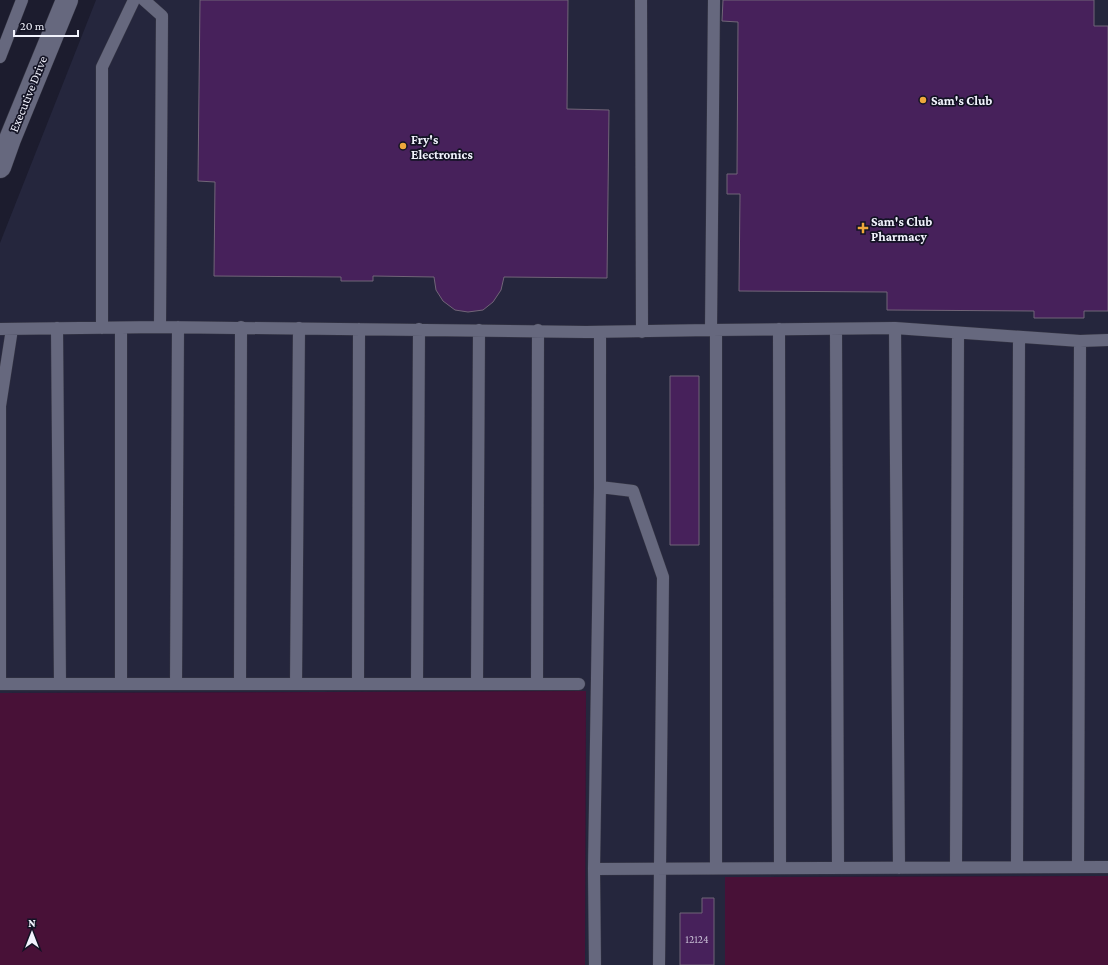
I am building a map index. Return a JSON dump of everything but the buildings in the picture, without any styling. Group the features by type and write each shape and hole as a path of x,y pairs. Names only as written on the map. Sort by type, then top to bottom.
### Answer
{"street":[{"name":"Executive Drive","path":"0,167 67,0"}],"lane":[{"path":"0,57 22,0"},
{"path":"102,328 102,67 134,0"},
{"path":"144,0 162,16 160,327"},
{"path":"641,0 642,332"},
{"path":"714,0 716,868"},
{"path":"176,684 178,327"},
{"path":"240,684 241,327"},
{"path":"0,329 241,327 642,332 896,328 1080,341 1108,340"},
{"path":"57,328 60,684"},
{"path":"121,328 121,684"},
{"path":"296,684 299,328"},
{"path":"896,328 899,868"},
{"path":"12,329 0,406 0,684 579,684"},
{"path":"358,684 359,329"},
{"path":"417,684 419,329"},
{"path":"779,329 780,868"},
{"path":"836,329 838,868"},
{"path":"477,684 479,330"},
{"path":"537,684 538,330"},
{"path":"595,965 594,869 600,487 600,332"},
{"path":"956,867 958,333"},
{"path":"1017,867 1019,336"},
{"path":"1078,867 1080,341"},
{"path":"600,487 633,491 663,577 660,965"},
{"path":"594,869 1108,867"}],"shaded area":[{"path":"96,0 1108,0 1108,876 725,877 725,965 585,965 586,691 0,693 0,243"},
{"path":"586,691 585,965 0,965 0,693"},
{"path":"1108,876 1108,965 725,965 725,877"}],"place":[{"name":"Sam's Club","path":"923,100"},
{"name":"Fry's Electronics","path":"403,146"},
{"name":"Sam's Club Pharmacy","path":"863,228"}]}
